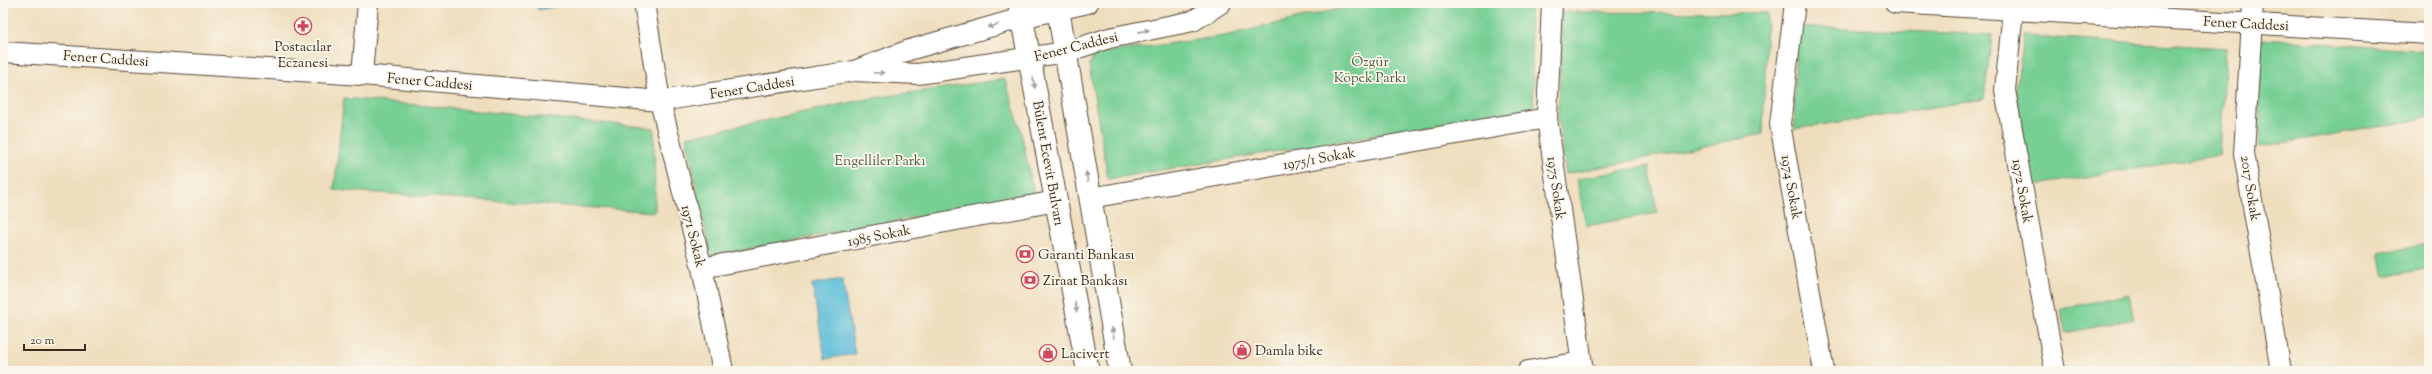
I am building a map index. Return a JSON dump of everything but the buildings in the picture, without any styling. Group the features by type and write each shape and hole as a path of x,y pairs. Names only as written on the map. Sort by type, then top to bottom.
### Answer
{"main road":[{"path":"1058,7 1120,371"},
{"name":"Bülent Ecevit Bulvarı","path":"1020,11 1088,371"}],"street":[{"path":"362,75 368,3"},
{"name":"1971 Sokak","path":"644,3 660,102 702,268 723,371"},
{"name":"Fener Caddesi","path":"854,72 909,50 1020,11 1088,3"},
{"name":"Fener Caddesi","path":"3,52 362,75 660,102 854,72 918,74 1066,52 1109,38 1193,21 1221,3"},
{"name":"1975 Sokak","path":"1552,3 1547,118 1582,366"},
{"name":"1974 Sokak","path":"1795,3 1780,124 1824,371"},
{"name":"Fener Caddesi","path":"1895,3 2429,34"},
{"name":"2017 Sokak","path":"2253,3 2250,23 2244,153 2281,371"},
{"name":"1972 Sokak","path":"2013,10 2005,90 2055,371"},
{"name":"1975/1 Sokak","path":"1090,198 1547,118"},
{"name":"1985 Sokak","path":"702,268 1056,201"},
{"path":"1528,371 1582,366"}],"green space":[{"name":"Özgür Köpek Parkı","path":"1364,3 1530,3 1534,109 1108,179 1089,65 1095,54 1224,36"},
{"path":"1562,12 1767,13 1763,134 1566,174 1558,116"},
{"path":"1796,26 1992,35 1984,99 1794,129"},
{"path":"2024,36 2226,48 2220,155 2030,186 2016,89"},
{"path":"2262,39 2429,51 2429,118 2259,147 2258,95"},
{"name":"Engelliler Parkı","path":"1005,79 1021,132 1034,195 711,256 686,137 867,99"},
{"path":"344,98 654,128 655,212 334,190"},
{"path":"1649,166 1657,213 1586,226 1577,179"},
{"path":"2429,244 2429,268 2384,277 2379,253"},
{"path":"2129,294 2134,319 2065,333 2061,309"}],"water":[{"path":"536,3 561,3 562,5 538,10"},
{"path":"842,279 855,354 825,359 812,284"}],"place":[{"name":"Postacılar Eczanesi","path":"303,26"},
{"name":"Garanti Bankası","path":"1025,254"},
{"name":"Ziraat Bankası","path":"1030,280"},
{"name":"Damla bike","path":"1242,350"},
{"name":"Lacivert","path":"1048,353"}]}
